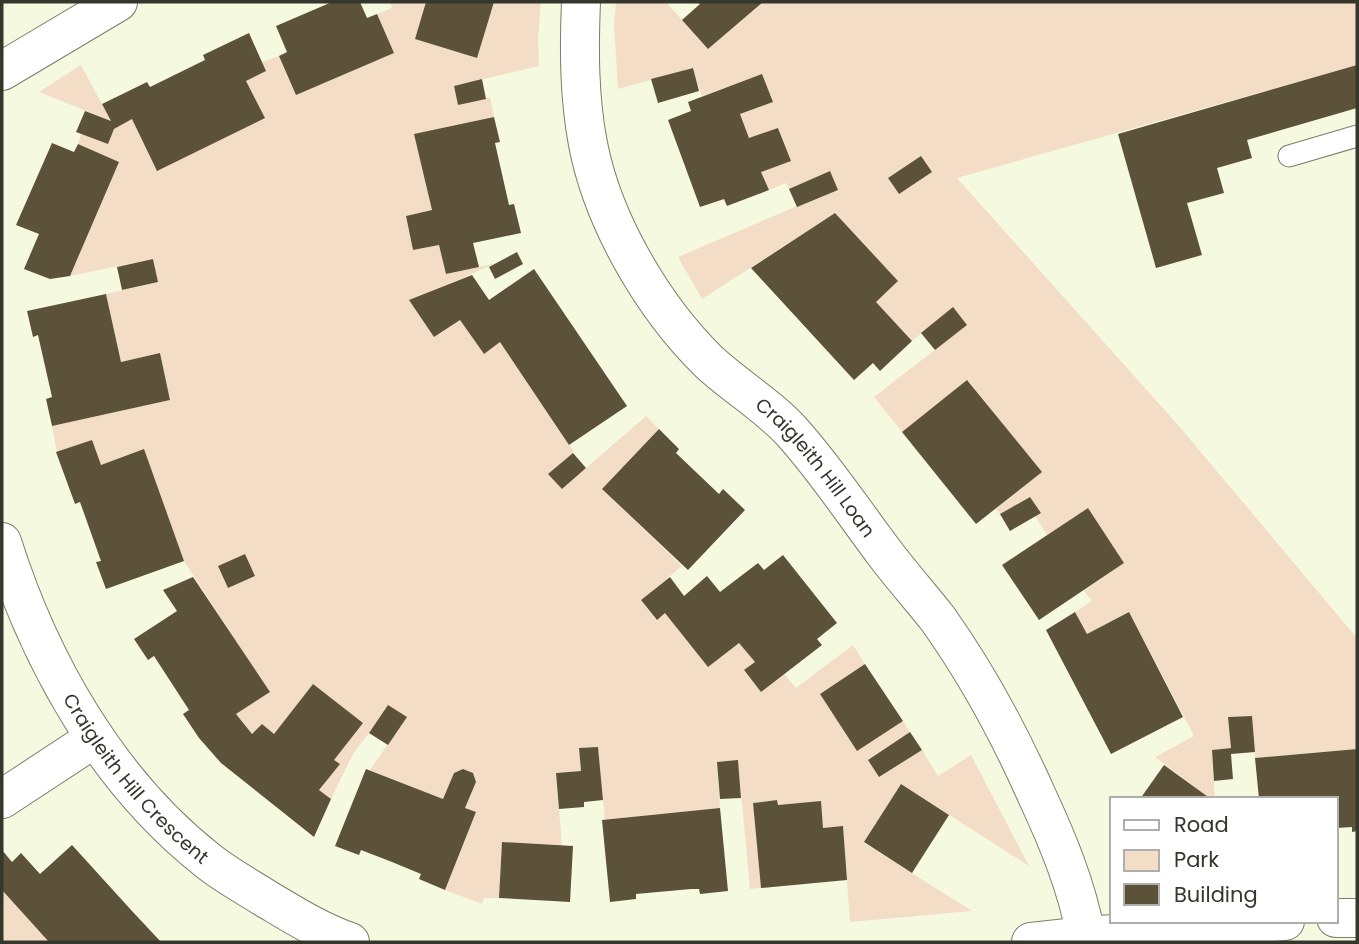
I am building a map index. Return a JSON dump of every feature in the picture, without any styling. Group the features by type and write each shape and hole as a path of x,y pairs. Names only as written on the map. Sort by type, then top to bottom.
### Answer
{"street":[{"path":"2,71 118,2"},
{"name":"Craigleith Hill Loan","path":"581,2 579,58 588,146 597,180 627,250 680,332 711,363 790,430 841,490 877,543 937,619 1015,747 1069,872 1086,936"},
{"name":"Craigleith Hill Crescent","path":"2,542 59,679 117,770 146,803 208,861 301,920 350,942"},
{"path":"2,799 95,738"},
{"path":"1338,918 1357,918"},
{"path":"1031,942 1258,923"}],"lane":[{"path":"1289,156 1357,136"}],"green space":[{"path":"390,2 426,2 416,39 476,58 494,2 541,2 539,66 454,86 458,105 490,97 494,117 415,135 432,210 406,217 413,250 439,245 447,274 496,263 410,301 434,337 460,320 483,353 500,342 574,452 549,474 562,489 646,416 659,429 602,489 682,566 641,600 656,620 665,613 739,643 755,662 744,671 761,692 784,674 796,688 853,645 865,664 820,694 857,750 903,721 910,732 868,760 879,777 922,750 938,776 971,755 1029,866 901,784 864,843 972,911 850,922 843,827 823,828 821,801 778,805 777,800 753,803 761,888 750,889 738,761 717,762 720,808 605,820 598,747 579,748 581,771 556,773 562,846 502,843 499,898 484,898 482,904 445,890 476,813 465,808 476,782 463,769 454,773 443,799 370,770 406,718 369,733 353,754 331,799 319,790 339,764 334,760 313,684 274,734 262,724 252,734 236,714 269,692 184,561 144,450 101,465 57,452 52,426 170,400 160,353 121,362 106,294 158,282 153,259 70,276 119,162 78,144 81,134 108,144 114,129 132,119 211,144 265,118 246,81 266,71 262,62 279,56 296,94 393,53 377,14 392,8","holes":["245,554 255,576 228,588 218,566"]},
{"path":"616,2 666,2 708,49 763,2 1357,2 1357,65 957,178 1178,425 1357,638 1357,749 1255,758 1252,716 1229,717 1231,748 1212,750 1215,797 1208,797 1155,757 1194,736 1129,612 1087,634 1075,612 1092,601 1084,591 1124,563 1088,508 1047,535 1035,516 1040,512 1030,497 1000,514 996,509 1041,472 968,380 902,432 874,397 967,325 953,308 912,341 876,302 898,281 835,213 702,299 678,257 837,189 830,171 789,189 786,183 769,190 761,172 790,161 779,128 749,138 740,114 773,102 762,75 702,96 692,68 618,89 614,25","holes":["921,157 932,172 898,193 888,178"]},
{"path":"81,65 111,121 39,92"},
{"path":"2,890 49,942 2,942"}],"building":[{"path":"332,2 360,2 367,18 377,14 394,53 296,95 279,56 287,52 276,26"},
{"path":"426,2 494,2 477,58 415,39"},
{"path":"697,2 763,2 708,49 682,20 700,4"},
{"path":"249,33 266,71 246,81 265,118 157,171 132,119 114,129 108,144 76,132 85,111 111,121 102,104 147,82 150,87 205,60 203,55"},
{"path":"1357,65 1357,108 1247,140 1252,158 1217,168 1224,193 1187,203 1202,255 1156,268 1118,134"},
{"path":"693,68 699,91 658,103 651,79"},
{"path":"762,74 773,102 740,114 749,138 778,128 791,161 761,172 769,190 727,206 724,199 700,207 668,120 691,111 688,102"},
{"path":"482,79 486,99 458,105 454,86"},
{"path":"494,117 500,142 495,143 509,205 514,204 521,233 473,243 479,267 446,274 439,245 413,250 406,216 432,210 414,134"},
{"path":"52,143 74,152 78,144 119,162 70,276 50,279 24,269 39,234 16,225"},
{"path":"921,156 932,172 899,194 888,178"},
{"path":"830,171 838,190 797,207 789,189"},
{"path":"835,213 898,281 876,302 912,341 880,371 873,363 854,380 751,268"},
{"path":"517,252 523,264 495,279 489,267"},
{"path":"153,259 158,282 122,290 117,267"},
{"path":"534,269 627,406 569,445 500,342 484,354 460,320 434,337 409,300 472,275 489,300"},
{"path":"106,294 121,362 160,353 170,400 52,426 46,399 52,397 38,335 33,337 27,311"},
{"path":"953,307 967,325 935,350 921,333"},
{"path":"967,380 1042,472 976,524 902,432"},
{"path":"659,429 679,449 676,453 719,494 723,489 745,510 688,570 602,489"},
{"path":"92,440 101,465 144,449 184,561 106,589 96,562 101,561 80,502 75,504 56,452"},
{"path":"573,453 586,468 562,489 548,474"},
{"path":"1030,497 1041,513 1010,531 1000,514"},
{"path":"1088,508 1124,563 1039,620 1002,565"},
{"path":"245,554 255,576 228,588 218,566"},
{"path":"783,555 837,623 817,639 822,645 761,692 744,670 755,662 739,643 708,667 665,613 657,620 641,600 670,577 684,596 707,576 720,592 758,563 764,570"},
{"path":"193,577 270,692 236,714 252,734 262,724 274,734 313,684 363,723 334,760 340,764 319,790 331,799 314,837 221,763 183,714 189,710 154,656 148,660 134,639 177,611 163,590"},
{"path":"1075,612 1087,634 1129,612 1183,717 1111,754 1046,630"},
{"path":"865,664 903,721 857,751 820,694"},
{"path":"388,705 407,717 388,745 369,733"},
{"path":"1252,716 1255,752 1231,754 1233,779 1214,781 1212,750 1231,748 1228,717"},
{"path":"910,732 922,750 879,777 868,760"},
{"path":"598,747 603,800 584,802 584,807 559,809 556,773 581,771 579,748"},
{"path":"1357,749 1357,831 1352,832 1352,827 1338,828 1338,797 1259,797 1255,758"},
{"path":"738,760 741,798 720,799 717,762"},
{"path":"1164,765 1208,797 1141,797"},
{"path":"366,769 443,799 454,773 463,769 473,773 476,782 465,808 476,812 445,890 419,879 421,874 392,862 361,850 359,855 335,846"},
{"path":"901,784 949,815 912,873 864,842"},
{"path":"777,800 778,805 821,801 823,828 843,826 847,880 761,888 753,803"},
{"path":"720,808 728,891 700,894 699,889 691,889 636,894 636,899 610,902 602,820"},
{"path":"502,842 573,846 570,902 499,898"},
{"path":"72,845 161,942 49,942 2,890 2,850 12,862 21,853 40,874"}]}
